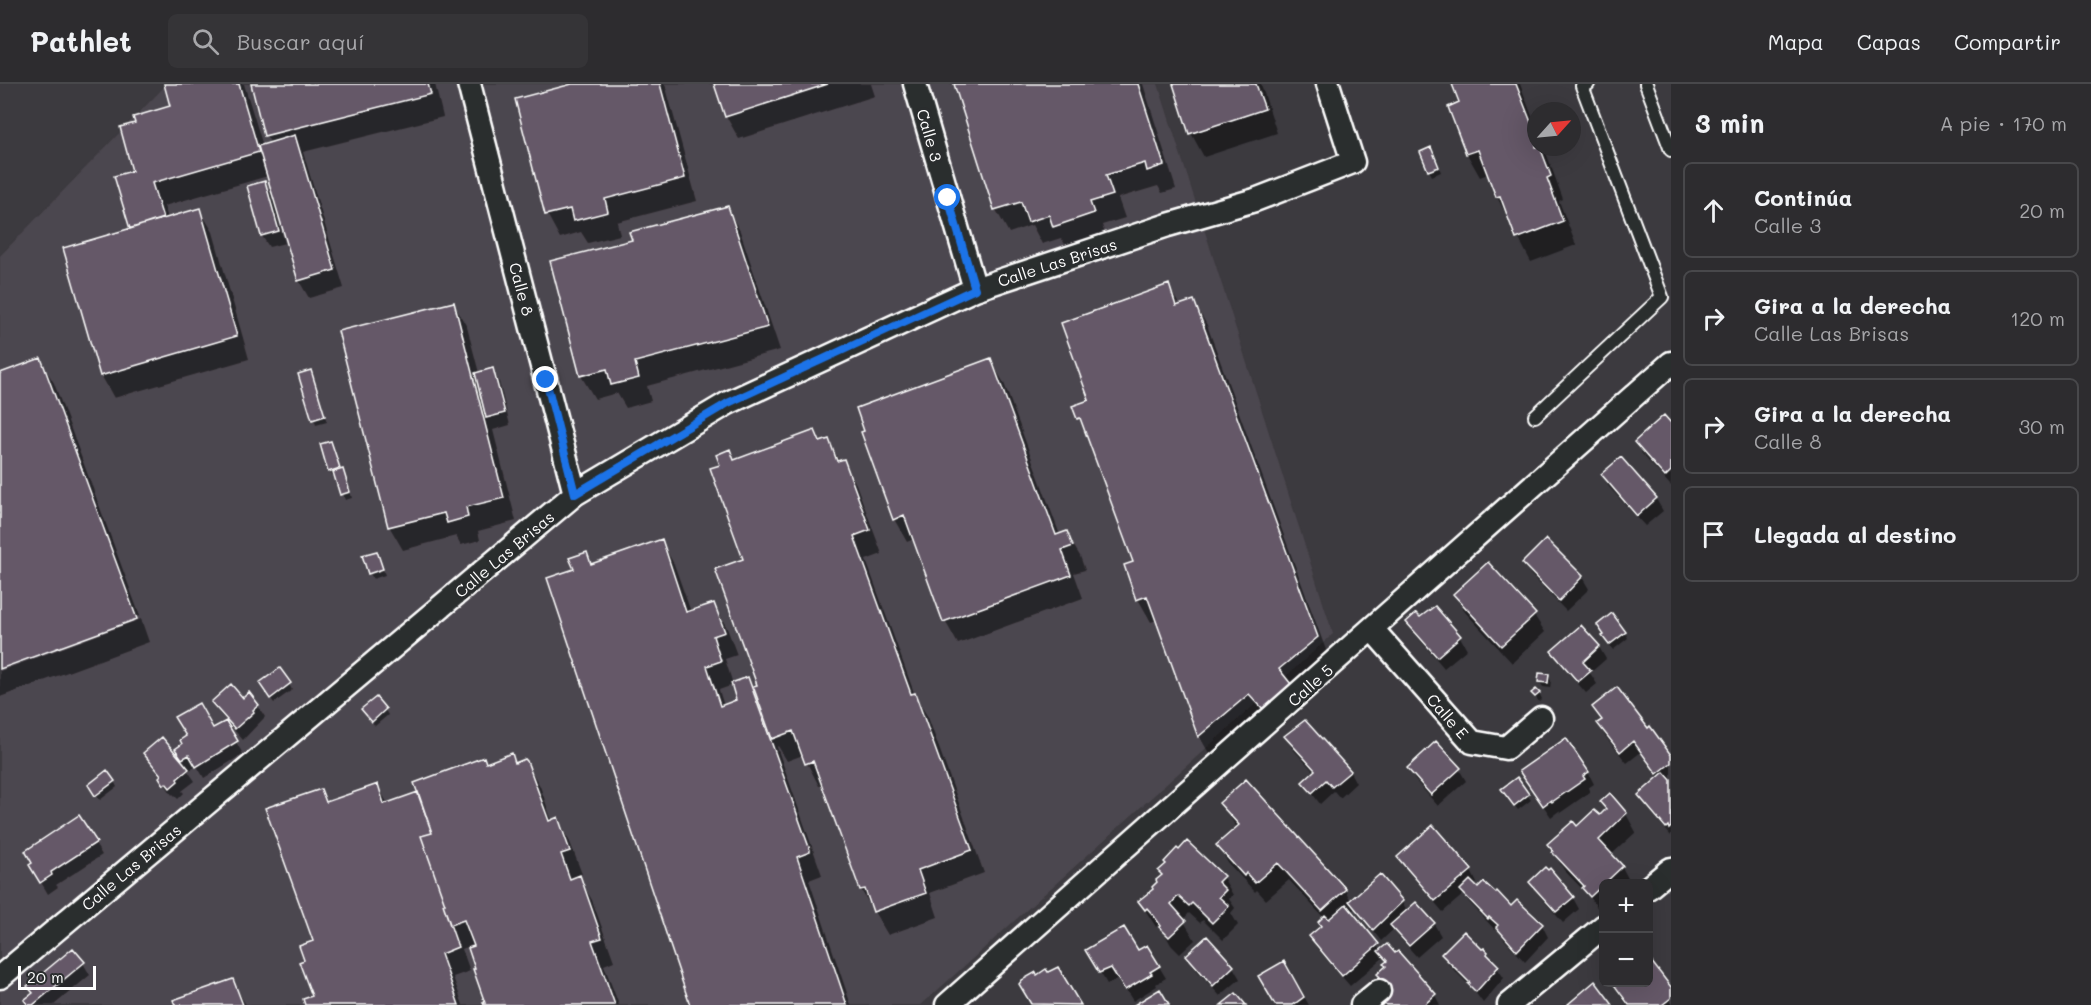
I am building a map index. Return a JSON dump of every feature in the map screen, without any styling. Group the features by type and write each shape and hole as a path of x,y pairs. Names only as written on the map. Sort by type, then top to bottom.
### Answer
{"street":[{"name":"Calle 8","path":"469,84 575,494"},
{"name":"Calle 3","path":"915,84 975,289"},
{"name":"Calle Las Brisas","path":"0,977 575,494 728,403 975,289 1168,225 1255,200 1353,162 1328,84"},
{"name":"Calle 5","path":"947,1005 1671,363"},
{"name":"Calle E","path":"1372,629 1472,742 1506,748 1541,718"},
{"path":"1653,884 1671,869"},
{"path":"1509,1005 1599,930"}],"lane":[{"path":"1646,84 1671,150"},
{"path":"1535,416 1662,297 1584,85"}],"shaded area":[{"path":"167,84 1158,84 1333,634 921,1005 0,1005 0,256"}],"building":[{"path":"164,84 239,84 259,152 152,183 163,218 130,229 114,176 132,171 120,127 135,123 133,117 170,106"},
{"path":"251,84 428,84 431,94 264,136"},
{"path":"572,84 660,84 685,178 605,199 608,212 573,221 570,209 545,215 515,99"},
{"path":"714,84 828,84 725,117"},
{"path":"954,84 1138,84 1164,165 1147,171 1145,163 1106,175 1113,195 1090,202 1094,213 1053,227 1049,215 1028,222 1021,202 994,210"},
{"path":"1173,84 1256,84 1265,109 1189,134"},
{"path":"1452,84 1516,84 1527,112 1527,156 1543,156 1551,176 1547,178 1563,221 1516,239 1500,196 1496,197 1478,150 1466,154 1448,107 1459,102"},
{"path":"295,135 335,270 298,281 258,146"},
{"path":"1431,147 1439,167 1428,171 1420,152"},
{"path":"265,181 279,231 261,236 247,186"},
{"path":"728,206 768,327 635,362 639,378 611,385 607,369 580,376 550,261 632,240 629,232"},
{"path":"200,208 237,336 100,376 63,248"},
{"path":"1169,284 1176,306 1194,300 1318,637 1279,669 1291,684 1263,709 1249,694 1198,737 1147,596 1136,600 1124,565 1133,562 1080,418 1077,419 1072,406 1089,400 1061,323"},
{"path":"454,302 504,498 466,507 468,517 447,523 444,513 388,527 338,331"},
{"path":"41,358 137,619 0,669 0,373"},
{"path":"991,358 1056,535 1067,531 1073,546 1062,550 1071,575 943,622 904,515 893,520 861,432 864,431 856,408"},
{"path":"493,368 505,413 486,418 475,373"},
{"path":"311,370 325,416 312,420 298,374"},
{"path":"1664,415 1671,423 1671,471 1665,477 1634,442"},
{"path":"815,430 820,442 829,439 837,461 844,459 870,530 854,536 911,694 915,693 972,850 918,870 926,893 873,912 865,889 860,890 813,761 805,764 793,731 772,739 753,686 757,685 715,569 743,559 710,468 720,465 716,455 730,449 734,460"},
{"path":"331,441 340,468 328,472 320,444"},
{"path":"1621,457 1657,498 1637,516 1601,474"},
{"path":"343,469 350,492 340,495 333,472"},
{"path":"662,539 686,612 714,603 725,632 713,636 721,661 707,666 720,706 736,700 731,683 748,677 810,850 797,857 847,1005 690,1005 547,578 574,569 569,558 587,552 591,564"},
{"path":"1546,539 1583,576 1559,601 1522,563"},
{"path":"377,551 383,569 368,574 362,555"},
{"path":"1488,562 1536,614 1501,646 1453,594"},
{"path":"1435,606 1461,636 1437,657 1406,622 1416,613 1420,617"},
{"path":"1612,613 1626,632 1609,645 1597,625"},
{"path":"1581,625 1600,646 1583,662 1591,671 1578,682 1551,651"},
{"path":"280,668 291,683 270,699 259,683"},
{"path":"1539,673 1549,674 1548,683 1538,682"},
{"path":"231,684 243,698 249,692 259,705 235,729 211,702"},
{"path":"1617,687 1671,755 1671,763 1657,774 1633,741 1620,752 1597,723 1602,720 1592,707"},
{"path":"1536,689 1540,693 1535,697 1531,693"},
{"path":"376,697 386,709 372,722 361,709"},
{"path":"199,703 213,728 226,721 238,741 196,767 189,755 182,759 175,749 182,744 180,740 186,736 174,717"},
{"path":"1305,720 1351,771 1332,787 1326,780 1312,793 1302,782 1315,770 1284,736"},
{"path":"162,737 189,769 170,788 166,783 164,785 159,777 161,775 143,753"},
{"path":"1566,738 1589,772 1583,776 1585,779 1543,806 1519,771"},
{"path":"1436,741 1461,768 1431,795 1407,768"},
{"path":"512,753 515,763 525,759 527,761 549,821 558,817 570,851 561,854 570,879 580,875 602,938 592,941 615,1005 484,1005 468,948 474,946 464,920 450,925 421,836 432,833 414,783 484,757 486,763"},
{"path":"107,770 115,781 95,796 88,785"},
{"path":"1664,772 1671,780 1671,827 1669,829 1638,795"},
{"path":"1517,777 1529,794 1514,806 1501,789"},
{"path":"1246,779 1346,889 1322,911 1278,863 1255,883 1246,873 1244,876 1216,845 1239,825 1219,803"},
{"path":"378,784 384,804 418,792 432,833 421,836 458,947 441,954 459,1005 305,1005 303,999 312,996 299,962 304,960 299,946 313,941 265,808 321,789 326,802"},
{"path":"1610,793 1627,813 1599,840 1623,866 1609,879 1599,879 1599,889 1590,897 1582,888 1584,886 1547,844 1573,821 1577,826 1594,810 1600,815 1606,809 1600,802"},
{"path":"79,815 97,842 51,872 52,875 40,883 29,865 32,863 25,851"},
{"path":"1433,825 1472,870 1435,901 1397,857"},
{"path":"1187,841 1224,876 1218,882 1226,890 1219,897 1229,906 1212,923 1192,903 1189,906 1178,896 1171,904 1186,921 1169,937 1159,927 1161,926 1154,916 1138,901 1153,889 1156,880 1162,875 1158,871 1166,864 1164,862"},
{"path":"1545,867 1548,870 1550,868 1574,897 1556,912 1529,882"},
{"path":"1380,874 1403,901 1373,930 1349,901"},
{"path":"1470,880 1478,888 1484,882 1496,893 1497,891 1511,906 1517,900 1543,924 1517,951 1496,927 1498,925 1489,917 1488,919 1460,890"},
{"path":"1416,902 1435,923 1409,946 1390,925"},
{"path":"1346,904 1379,944 1342,976 1309,936 1321,926 1318,922 1325,915 1329,919"},
{"path":"1124,927 1138,950 1147,945 1160,966 1150,972 1152,974 1125,990 1111,968 1099,973 1085,950"},
{"path":"1464,931 1488,952 1487,954 1499,966 1476,992 1441,954"},
{"path":"1207,936 1234,966 1213,986 1186,955"},
{"path":"1387,944 1395,953 1398,951 1436,994 1424,1005 1386,1005 1369,987 1380,977 1377,974 1386,966 1383,964 1387,961 1378,951"},
{"path":"73,948 85,962 33,1005 28,1005 24,1000 33,993 27,986"},
{"path":"1284,961 1304,997 1293,1005 1275,1005 1258,976"},
{"path":"1653,964 1671,987 1671,998 1662,1005 1629,1005 1616,987 1653,987"},
{"path":"1058,967 1081,1005 1031,1004 1019,984 1036,972 1037,975 1046,969 1048,972"},
{"path":"233,979 243,1005 175,1005 173,1000"},
{"path":"1595,981 1613,1005 1567,1005"},
{"path":"1160,989 1169,1004 1134,1005"},
{"path":"1236,993 1246,1005 1221,1005"}],"route":[{"path":"546,380 575,494 728,403 975,289 948,198"}]}
